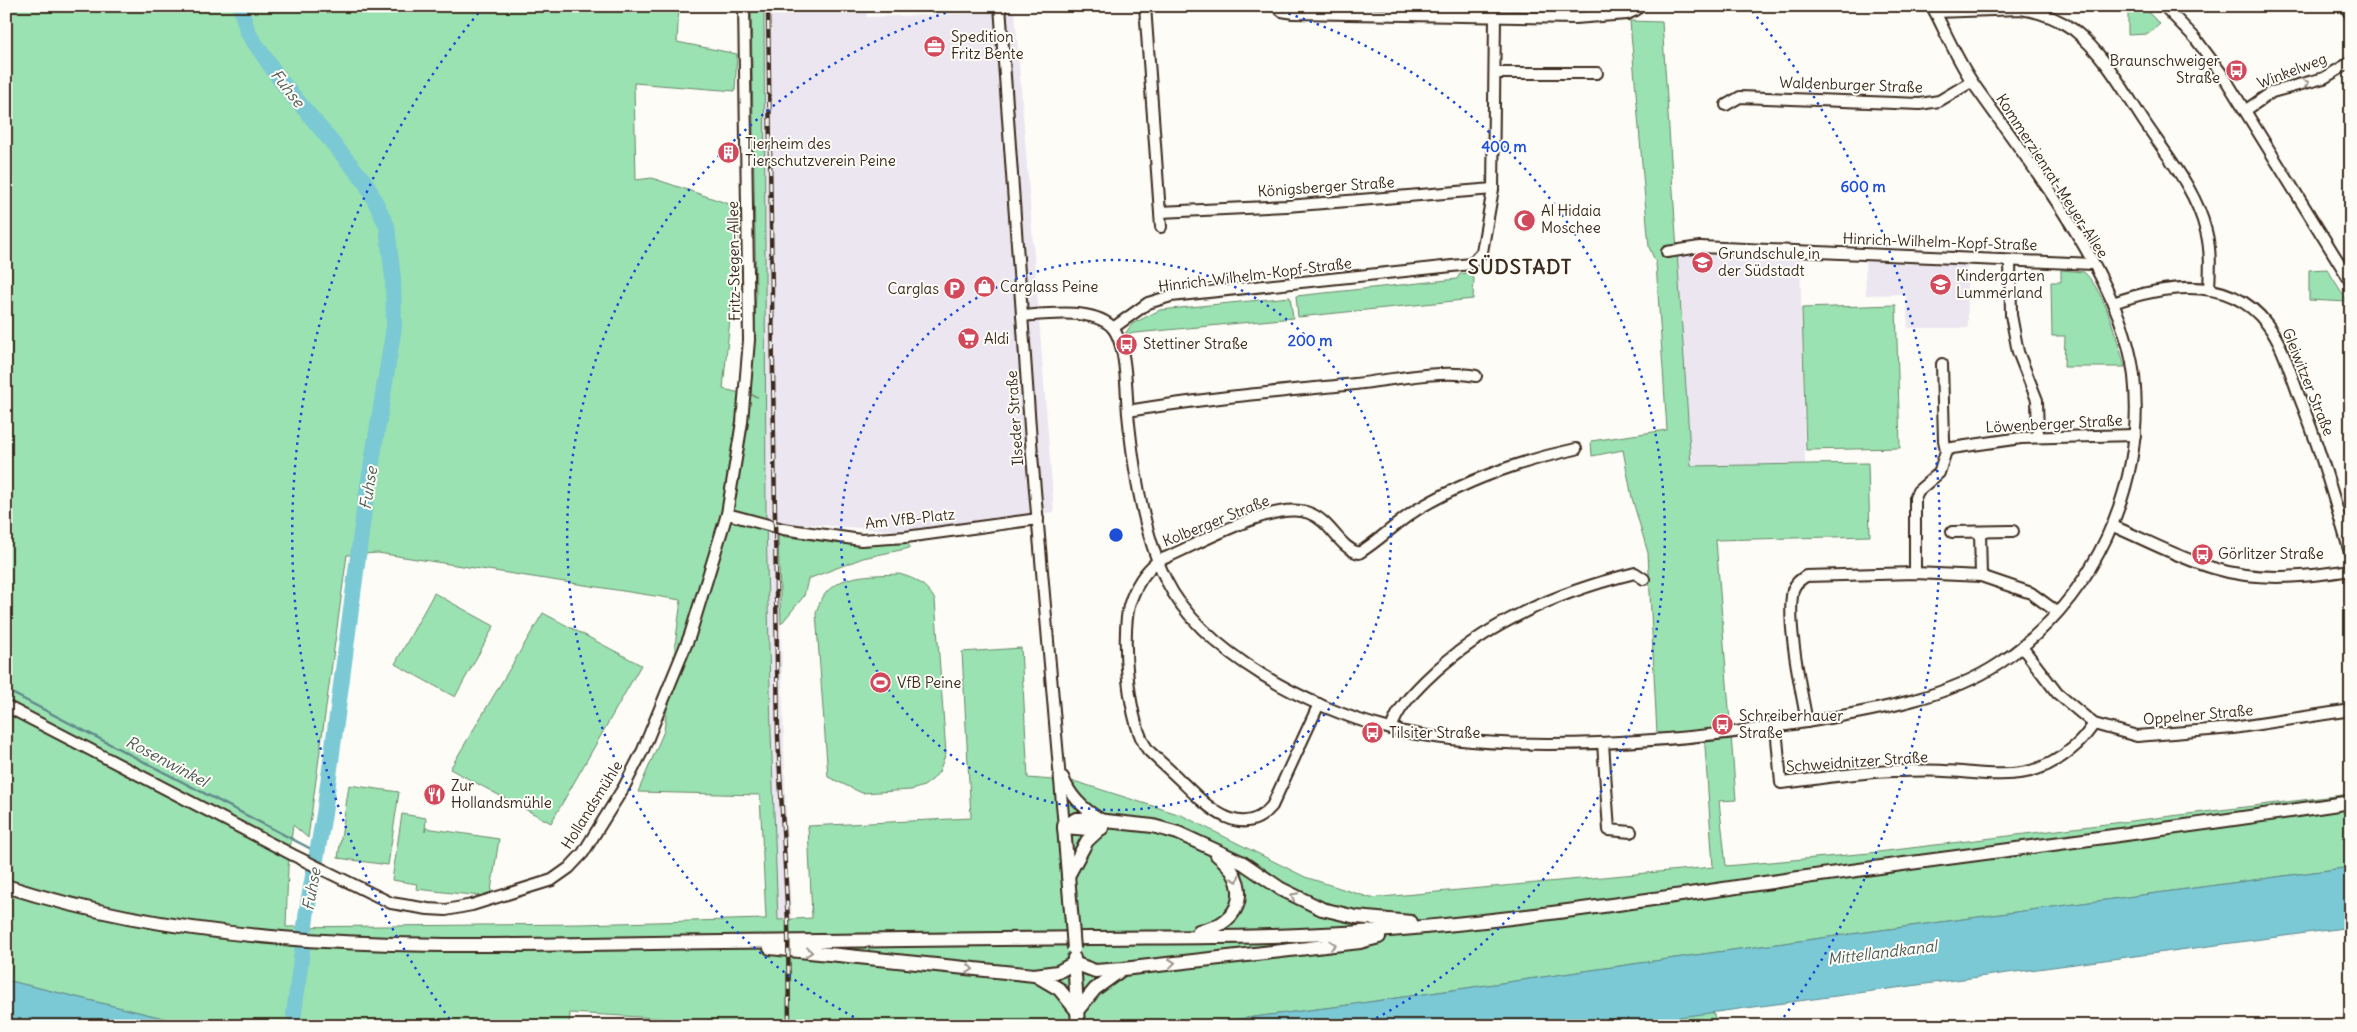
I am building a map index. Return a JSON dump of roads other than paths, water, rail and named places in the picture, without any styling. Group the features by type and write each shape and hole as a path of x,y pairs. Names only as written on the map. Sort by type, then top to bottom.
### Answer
{"main road":[{"path":"1074,963 1095,971 1123,969 1360,942 1443,924 1604,905 2351,802"},
{"path":"1078,1026 1064,826 1076,819 1101,824 1117,823 1165,829 1243,863 1293,896 1322,909 1356,917 1443,924"},
{"path":"1068,876 1087,841 1101,824"},
{"path":"1159,938 1211,929 1220,925 1233,914 1237,906 1240,888 1238,878 1231,868 1203,844"},
{"path":"6,886 108,914 170,927 281,940 327,943 406,945 1159,938 1340,933 1418,928"},
{"path":"708,942 1034,975 1058,972 1074,963"},
{"path":"1077,1011 1102,983 1123,969"},
{"path":"1034,975 1059,989 1069,998 1077,1011"}],"street":[{"name":"Fritz-Stegen-Allee","path":"727,514 742,422 750,332 744,6"},
{"name":"Ilseder Straße","path":"1000,6 1022,316 1064,826"},
{"path":"1145,6 1161,227"},
{"path":"1276,6 1282,11 1293,13 1495,18 1575,18 1627,14 1638,8"},
{"path":"2164,6 2195,38 2246,110 2351,282"},
{"path":"2345,6 2351,15"},
{"path":"1934,9 2034,11 2050,16 2082,38 2104,62 2184,179 2206,231 2210,254 2209,288"},
{"name":"Kommerzienrat-Meyer-Allee","path":"1113,328 1119,339 1122,356 1136,473 1158,561 1176,597 1222,645 1274,682 1319,704 1363,721 1391,729 1459,740 1528,744 1603,743 1701,737 1807,722 1882,708 1966,682 1997,665 2022,647 2057,612 2080,584 2099,555 2113,526 2128,477 2135,435 2134,372 2125,336 2113,303 2093,264 2068,222 1971,82 1934,9"},
{"path":"1493,189 1495,18"},
{"name":"Winkelweg","path":"2246,110 2272,92 2324,78 2351,62"},
{"path":"1495,73 1596,73"},
{"name":"Waldenburger Straße","path":"1726,105 1740,97 1920,104 1939,101 1971,82"},
{"name":"Königsberger Straße","path":"1160,212 1287,206 1493,189"},
{"name":"Hinrich-Wilhelm-Kopf-Straße","path":"1113,328 1148,303 1171,296 1470,264 1482,252 1493,189"},
{"name":"Hinrich-Wilhelm-Kopf-Straße","path":"1667,252 1700,247 2093,264"},
{"path":"2010,261 2011,315 2018,352 2036,400 2038,437"},
{"name":"Gleiwitzer Straße","path":"2113,303 2134,295 2187,286 2209,288 2240,300 2252,308 2266,323 2276,338 2318,446 2351,556"},
{"path":"1022,316 1073,314 1102,320 1113,328"},
{"path":"1915,573 1915,498 1918,491 1939,472 1946,452 1942,364"},
{"path":"1128,411 1195,401 1423,377 1464,374 1476,376"},
{"name":"Löwenberger Straße","path":"1946,452 1952,448 1992,441 2038,437 2135,435"},
{"name":"Kolberger Straße","path":"1158,561 1254,519 1295,510 1317,516 1330,527 1350,551 1359,553 1412,514 1469,481 1510,466 1576,449"},
{"name":"Am VfB-Platz","path":"727,514 784,529 862,540 906,537 1038,519"},
{"name":"Hollandsmühle","path":"6,706 293,855 390,903 428,910 446,910 472,905 552,880 583,853 624,787 644,750 690,635 727,514"},
{"path":"2113,526 2212,568 2243,574 2307,577 2351,570"},
{"path":"1952,532 2013,531"},
{"path":"1980,532 1981,576"},
{"path":"1158,561 1149,568 1138,584 1129,607 1127,658 1135,721 1142,742 1148,750 1206,805 1225,817 1241,821 1251,821 1267,812 1272,806 1319,704"},
{"path":"1391,729 1396,713 1408,698 1452,657 1490,630 1528,609 1571,592 1635,573 1644,579"},
{"path":"1807,722 1793,623 1793,597 1798,582 1806,576 1915,573 1981,576 2031,593 2057,612"},
{"name":"Oppelner Straße","path":"2022,647 2057,693 2094,724 2137,736 2272,723 2351,710"},
{"name":"Schweidnitzer Straße","path":"1776,727 1780,784 1891,771 1946,771 1998,776 2018,774 2036,770 2056,760 2075,747 2094,724"},
{"path":"1603,743 1609,830 1631,832"},
{"path":"1060,772 1065,784 1080,804 1101,824"}],"water":[{"name":"Mittellandkanal","path":"2351,867 2351,927 1612,1026 1183,1026 1341,1006 1710,953"},
{"path":"6,980 167,1019 214,1026 6,1026"},
{"path":"387,1019 511,1026 369,1026"}],"waterway":[{"name":"Fuhse","path":"240,6 248,33 281,81 366,183 387,226 393,279 394,327 364,511 324,814 307,910 294,1014"},
{"name":"Rosenwinkel","path":"6,690 317,852"}],"railway":[{"path":"768,6 778,736 788,922 789,1026"}],"place":[{"name":"Spedition Fritz Bente","path":"935,46"},
{"name":"Braunschweiger Straße","path":"2236,70"},
{"name":"Tierheim des Tierschutzverein Peine","path":"729,153"},
{"name":"Al Hidaia Moschee","path":"1525,220"},
{"name":"Grundschule in der Südstadt","path":"1702,263"},
{"name":"Kindergarten Lummerland","path":"1940,285"},
{"name":"Carglass Peine","path":"984,287"},
{"name":"Carglas","path":"955,289"},
{"name":"Aldi","path":"968,339"},
{"name":"Stettiner Straße","path":"1127,344"},
{"name":"Görlitzer Straße","path":"2202,554"},
{"name":"VfB Peine","path":"881,683"},
{"name":"Schreiberhauer Straße","path":"1723,725"},
{"name":"Tilsiter Straße","path":"1373,733"},
{"name":"Zur Hollandsmühle","path":"435,795"}],"district":[{"name":"SÜDSTADT","path":"1520,267"}]}
